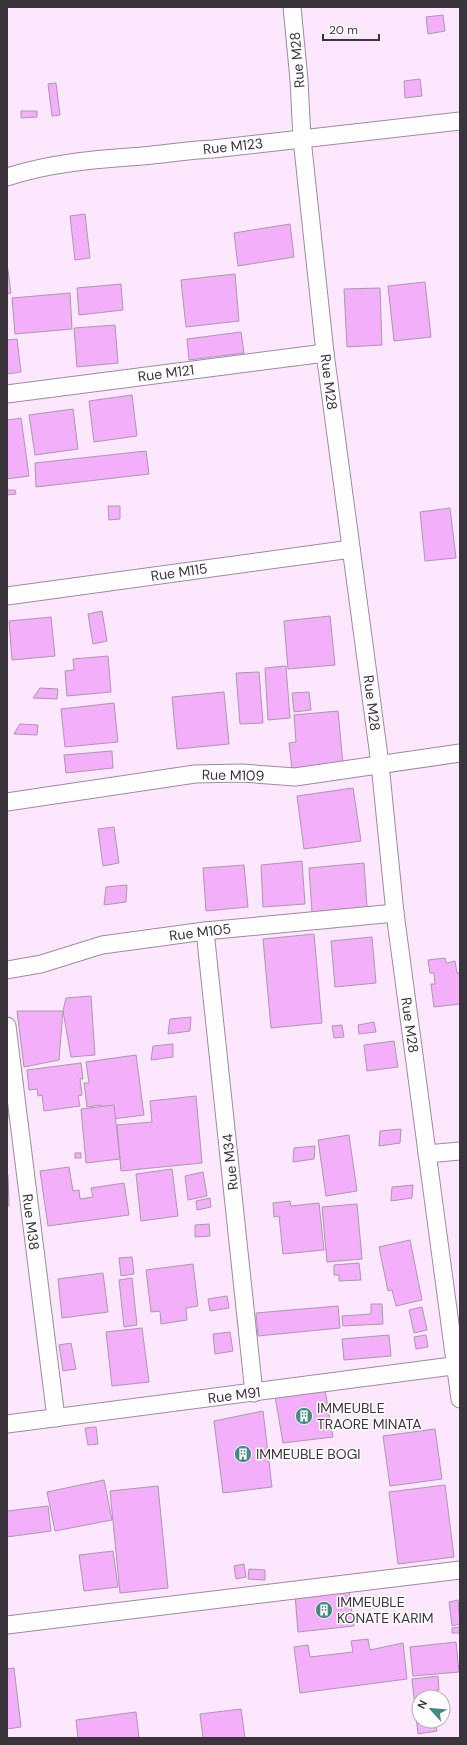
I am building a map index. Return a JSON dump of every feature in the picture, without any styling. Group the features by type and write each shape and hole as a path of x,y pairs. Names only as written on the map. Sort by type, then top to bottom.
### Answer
{"street":[{"name":"Rue M28","path":"292,7 299,80 302,139 325,353 380,764 395,913 427,1154 458,1366 460,1399"},
{"name":"Rue M123","path":"7,177 23,172 105,158 144,156 174,151 302,139 460,120"},
{"name":"Rue M121","path":"7,394 325,353"},
{"name":"Rue M115","path":"7,596 351,549"},
{"name":"Rue M109","path":"7,802 195,774 242,773 295,777 460,753"},
{"name":"Rue M105","path":"7,970 40,964 102,945 205,931 395,913"},
{"name":"Rue M34","path":"205,931 254,1393"},
{"name":"Rue M38","path":"7,1026 56,1418"},
{"path":"427,1154 460,1152"},
{"name":"Rue M91","path":"7,1424 458,1366"},
{"path":"7,1625 460,1570"}],"building":[{"path":"443,15 445,31 428,34 426,17"},
{"path":"420,79 422,96 405,98 404,81"},
{"path":"56,83 60,115 52,116 48,84"},
{"path":"21,111 37,111 37,117 21,118"},
{"path":"85,214 90,258 75,260 70,216"},
{"path":"290,224 294,257 238,266 234,233"},
{"path":"7,263 11,293 7,294"},
{"path":"235,274 239,321 186,327 181,280"},
{"path":"425,282 431,337 394,341 388,286"},
{"path":"121,284 123,310 79,315 77,288"},
{"path":"380,288 382,345 347,347 344,289"},
{"path":"70,293 72,329 15,334 12,298"},
{"path":"115,325 118,363 77,367 74,328"},
{"path":"241,332 244,353 189,360 187,339"},
{"path":"17,339 21,372 7,374 7,340"},
{"path":"132,395 137,436 94,442 89,401"},
{"path":"73,409 78,449 35,455 29,415"},
{"path":"21,418 29,476 7,479 7,420"},
{"path":"146,451 149,474 36,487 35,463"},
{"path":"7,490 15,490 16,494 7,495"},
{"path":"108,506 120,506 120,519 109,520"},
{"path":"450,508 456,558 425,561 420,512"},
{"path":"102,611 107,641 93,644 88,614"},
{"path":"330,616 335,665 288,669 284,621"},
{"path":"51,617 55,656 12,660 9,621"},
{"path":"108,656 111,692 67,696 65,671 74,670 73,659"},
{"path":"286,666 290,718 268,720 265,668"},
{"path":"259,672 263,723 240,724 236,673"},
{"path":"40,688 58,689 57,699 33,698"},
{"path":"224,692 229,744 177,749 172,697"},
{"path":"309,692 311,710 294,712 292,693"},
{"path":"114,703 118,742 65,747 61,709"},
{"path":"338,711 343,764 292,769 289,743 296,742 294,715"},
{"path":"20,724 38,725 37,735 14,734"},
{"path":"112,751 113,768 66,773 64,755"},
{"path":"353,788 361,841 304,849 297,796"},
{"path":"114,827 119,863 103,866 98,829"},
{"path":"302,861 305,904 263,907 261,865"},
{"path":"364,863 367,907 312,912 309,868"},
{"path":"244,865 248,907 206,911 203,868"},
{"path":"127,885 126,902 104,905 106,887"},
{"path":"314,934 322,1023 271,1028 263,939"},
{"path":"372,937 376,983 335,987 331,941"},
{"path":"445,958 446,963 455,961 457,973 460,973 460,1004 434,1007 431,984 435,984 434,973 430,973 428,960"},
{"path":"91,996 95,1055 71,1057 63,1011 66,998"},
{"path":"17,1011 63,1011 59,1060 24,1067"},
{"path":"191,1017 190,1031 168,1034 170,1019"},
{"path":"374,1022 376,1032 359,1034 358,1025"},
{"path":"342,1025 344,1037 334,1038 332,1026"},
{"path":"394,1041 398,1067 367,1071 364,1045"},
{"path":"173,1044 173,1057 151,1060 153,1046"},
{"path":"136,1055 144,1115 105,1120 104,1114 102,1114 101,1105 87,1107 84,1083 89,1083 86,1062"},
{"path":"81,1063 83,1079 80,1079 82,1095 78,1096 80,1106 44,1111 42,1095 38,1096 37,1089 29,1090 27,1070"},
{"path":"196,1096 202,1163 121,1171 117,1125 152,1122 150,1101"},
{"path":"114,1105 120,1159 86,1163 81,1109"},
{"path":"10,1106 12,1116 7,1117 7,1107"},
{"path":"401,1129 400,1143 379,1146 380,1131"},
{"path":"349,1135 357,1191 326,1196 318,1140"},
{"path":"315,1146 314,1159 293,1162 294,1148"},
{"path":"75,1153 81,1153 81,1158 75,1158"},
{"path":"69,1167 73,1191 79,1190 80,1199 93,1197 91,1188 124,1183 129,1215 48,1226 40,1171"},
{"path":"172,1169 178,1216 141,1221 136,1174"},
{"path":"203,1172 207,1196 188,1200 185,1176"},
{"path":"8,1175 9,1206 7,1206"},
{"path":"413,1185 412,1198 391,1201 392,1187"},
{"path":"210,1198 211,1207 197,1210 196,1201"},
{"path":"290,1201 291,1206 319,1203 324,1250 283,1254 279,1216 274,1217 273,1203"},
{"path":"357,1204 362,1259 327,1262 322,1207"},
{"path":"209,1224 210,1236 195,1237 195,1225"},
{"path":"410,1240 422,1300 396,1306 392,1290 388,1291 379,1247"},
{"path":"132,1257 134,1274 121,1276 119,1258"},
{"path":"359,1263 361,1280 339,1281 339,1275 334,1275 334,1265"},
{"path":"193,1264 198,1306 186,1308 187,1320 161,1324 160,1311 151,1312 146,1270"},
{"path":"103,1273 108,1312 62,1318 58,1279"},
{"path":"132,1278 137,1325 124,1327 119,1280"},
{"path":"227,1296 229,1308 210,1311 208,1299"},
{"path":"371,1304 382,1304 383,1324 343,1326 342,1316 371,1314"},
{"path":"338,1306 340,1328 258,1336 256,1313"},
{"path":"422,1307 427,1330 414,1333 409,1310"},
{"path":"142,1328 149,1382 112,1386 106,1332"},
{"path":"230,1332 233,1351 215,1354 213,1334"},
{"path":"389,1335 391,1356 344,1360 342,1339"},
{"path":"426,1335 428,1347 416,1349 414,1337"},
{"path":"71,1343 76,1369 63,1371 59,1345"},
{"name":"IMMEUBLE TRAORE MINATA","path":"325,1390 333,1437 283,1443 275,1396"},
{"name":"IMMEUBLE BOGI","path":"263,1411 272,1487 223,1493 214,1421"},
{"path":"96,1427 98,1444 88,1445 85,1428"},
{"path":"435,1429 442,1479 390,1486 383,1436"},
{"path":"104,1480 112,1520 55,1531 47,1492"},
{"path":"445,1485 454,1557 398,1564 389,1492"},
{"path":"158,1486 168,1588 120,1593 110,1491"},
{"path":"48,1506 51,1531 7,1537 7,1511"},
{"path":"113,1551 118,1587 84,1591 79,1555"},
{"path":"244,1564 246,1577 236,1579 234,1566"},
{"path":"249,1569 265,1570 265,1580 248,1579"},
{"name":"IMMEUBLE KONATE KARIM","path":"349,1592 354,1626 298,1632 295,1595"},
{"path":"458,1600 460,1624 452,1626 449,1602"},
{"path":"460,1627 460,1633 452,1633 452,1628"},
{"path":"368,1639 370,1650 403,1643 407,1679 300,1693 294,1647 308,1645 310,1657 353,1652 351,1641"},
{"path":"456,1642 459,1672 413,1676 410,1647"},
{"path":"14,1668 21,1727 7,1729 7,1669"},
{"path":"438,1676 439,1689 413,1689 412,1679"},
{"path":"241,1709 245,1738 203,1738 200,1714"},
{"path":"136,1712 139,1738 78,1738 76,1720"},
{"path":"417,1729 437,1729 437,1731 418,1734"}],"place":[{"name":"IMMEUBLE TRAORE MINATA","path":"304,1416"},
{"name":"IMMEUBLE BOGI","path":"243,1454"},
{"name":"IMMEUBLE KONATE KARIM","path":"324,1610"}]}
